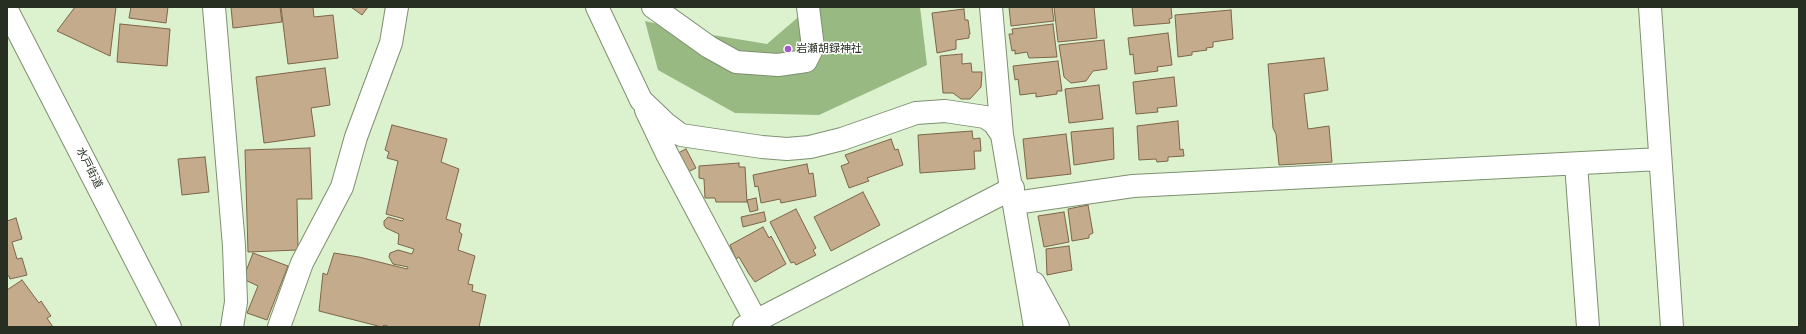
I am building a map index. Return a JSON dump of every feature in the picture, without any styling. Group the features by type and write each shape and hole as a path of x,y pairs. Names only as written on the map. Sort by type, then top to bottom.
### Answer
{"main road":[{"path":"214,7 234,246 236,302 232,327"},
{"path":"278,327 302,263 342,187 356,137 391,43 397,7"},
{"path":"598,7 641,100 750,324 1014,196 1133,186 1660,159"},
{"path":"653,7 709,47 736,62 778,65 806,61 813,47 808,7"},
{"path":"991,7 1002,135 1014,196 1035,327"},
{"path":"1650,7 1672,327"},
{"name":"水戸街道","path":"7,10 170,327"},
{"path":"641,100 665,123 681,135 762,147 787,149 810,147 842,139 916,113 945,111 985,117 994,123 1002,135"},
{"path":"1576,164 1588,327"},
{"path":"1025,268 1058,327"}],"green space":[{"name":"岩瀬胡録神社","path":"810,7 920,7 927,65 819,115 735,113 658,70 645,21 688,31 767,44"}],"building":[{"path":"75,7 116,7 110,56 57,31"},
{"path":"131,7 168,7 166,23 129,18"},
{"path":"231,7 280,7 282,22 233,28"},
{"path":"281,7 313,7 314,17 333,15 338,58 288,64"},
{"path":"351,7 368,7 362,15"},
{"path":"1009,7 1052,7 1054,21 1011,26"},
{"path":"1054,7 1094,7 1097,38 1058,42"},
{"path":"1132,7 1171,7 1172,18 1169,19 1170,23 1134,26"},
{"path":"964,9 965,20 968,20 970,34 969,38 956,40 956,49 937,53 932,13"},
{"path":"1231,10 1233,39 1213,42 1213,47 1206,48 1207,50 1192,52 1192,55 1178,57 1175,15"},
{"path":"120,24 170,29 167,66 117,62"},
{"path":"1053,24 1057,57 1029,58 1027,52 1015,54 1015,50 1012,51 1009,34 1013,34 1012,29"},
{"path":"1168,33 1172,65 1157,67 1158,71 1135,74 1133,54 1130,55 1128,38"},
{"path":"1104,40 1107,69 1093,71 1086,81 1071,83 1064,77 1059,45"},
{"path":"962,54 962,64 971,63 972,72 982,72 981,87 970,99 961,99 953,93 943,93 940,56"},
{"path":"1324,58 1328,90 1304,94 1308,129 1329,126 1332,162 1279,165 1276,134 1273,128 1268,64"},
{"path":"1058,61 1062,91 1057,91 1057,94 1036,97 1036,93 1020,95 1018,79 1015,80 1013,66"},
{"path":"325,68 330,105 311,108 315,136 264,143 256,77"},
{"path":"1174,77 1177,106 1157,108 1158,112 1136,114 1133,82"},
{"path":"1099,85 1103,119 1069,123 1065,89"},
{"path":"1178,121 1180,150 1183,149 1184,156 1168,157 1168,161 1157,162 1156,159 1139,160 1137,126"},
{"path":"392,125 447,139 441,162 459,169 446,219 461,224 459,232 462,234 458,250 475,256 468,284 473,285 472,291 486,295 479,327 390,327 384,325 382,327 319,311 323,273 327,275 334,253 359,257 407,269 408,267 393,264 389,257 390,253 398,250 412,254 414,249 398,244 399,234 386,228 384,225 384,221 388,217 402,221 404,219 386,214 398,161 387,158 389,152 385,150"},
{"path":"1113,128 1114,159 1074,165 1071,132"},
{"path":"972,131 973,139 980,138 981,151 974,151 975,169 920,173 918,135"},
{"path":"1066,134 1071,174 1027,179 1023,139"},
{"path":"891,139 895,150 898,149 903,165 867,178 869,181 849,188 841,166 849,163 845,155"},
{"path":"310,148 312,199 297,199 298,250 248,252 245,150"},
{"path":"686,149 696,168 686,173 676,154"},
{"path":"205,157 209,192 182,195 178,159"},
{"path":"739,163 739,167 745,167 747,202 716,202 715,198 705,198 704,179 699,178 699,166"},
{"path":"807,164 809,174 813,173 816,196 781,203 780,199 761,203 758,186 755,187 753,175"},
{"path":"863,192 880,225 831,251 814,217"},
{"path":"756,198 758,210 750,212 747,200"},
{"path":"1088,205 1093,233 1089,235 1089,238 1072,241 1068,209"},
{"path":"796,209 816,248 813,250 816,255 796,265 794,262 791,263 770,222"},
{"path":"764,212 766,221 743,227 741,217"},
{"path":"1064,212 1069,242 1044,247 1038,216"},
{"path":"16,218 22,239 12,242 17,259 22,258 27,275 10,279 9,276 7,276 7,221"},
{"path":"763,227 769,238 771,236 786,264 755,282 739,257 736,259 730,245"},
{"path":"1069,246 1072,270 1047,275 1046,249"},
{"path":"253,253 288,266 267,320 247,313 258,286 243,279"},
{"path":"22,280 39,303 41,301 51,316 47,318 53,327 7,327 7,290"}],"place":[{"name":"岩瀬胡録神社","path":"788,49"}]}
